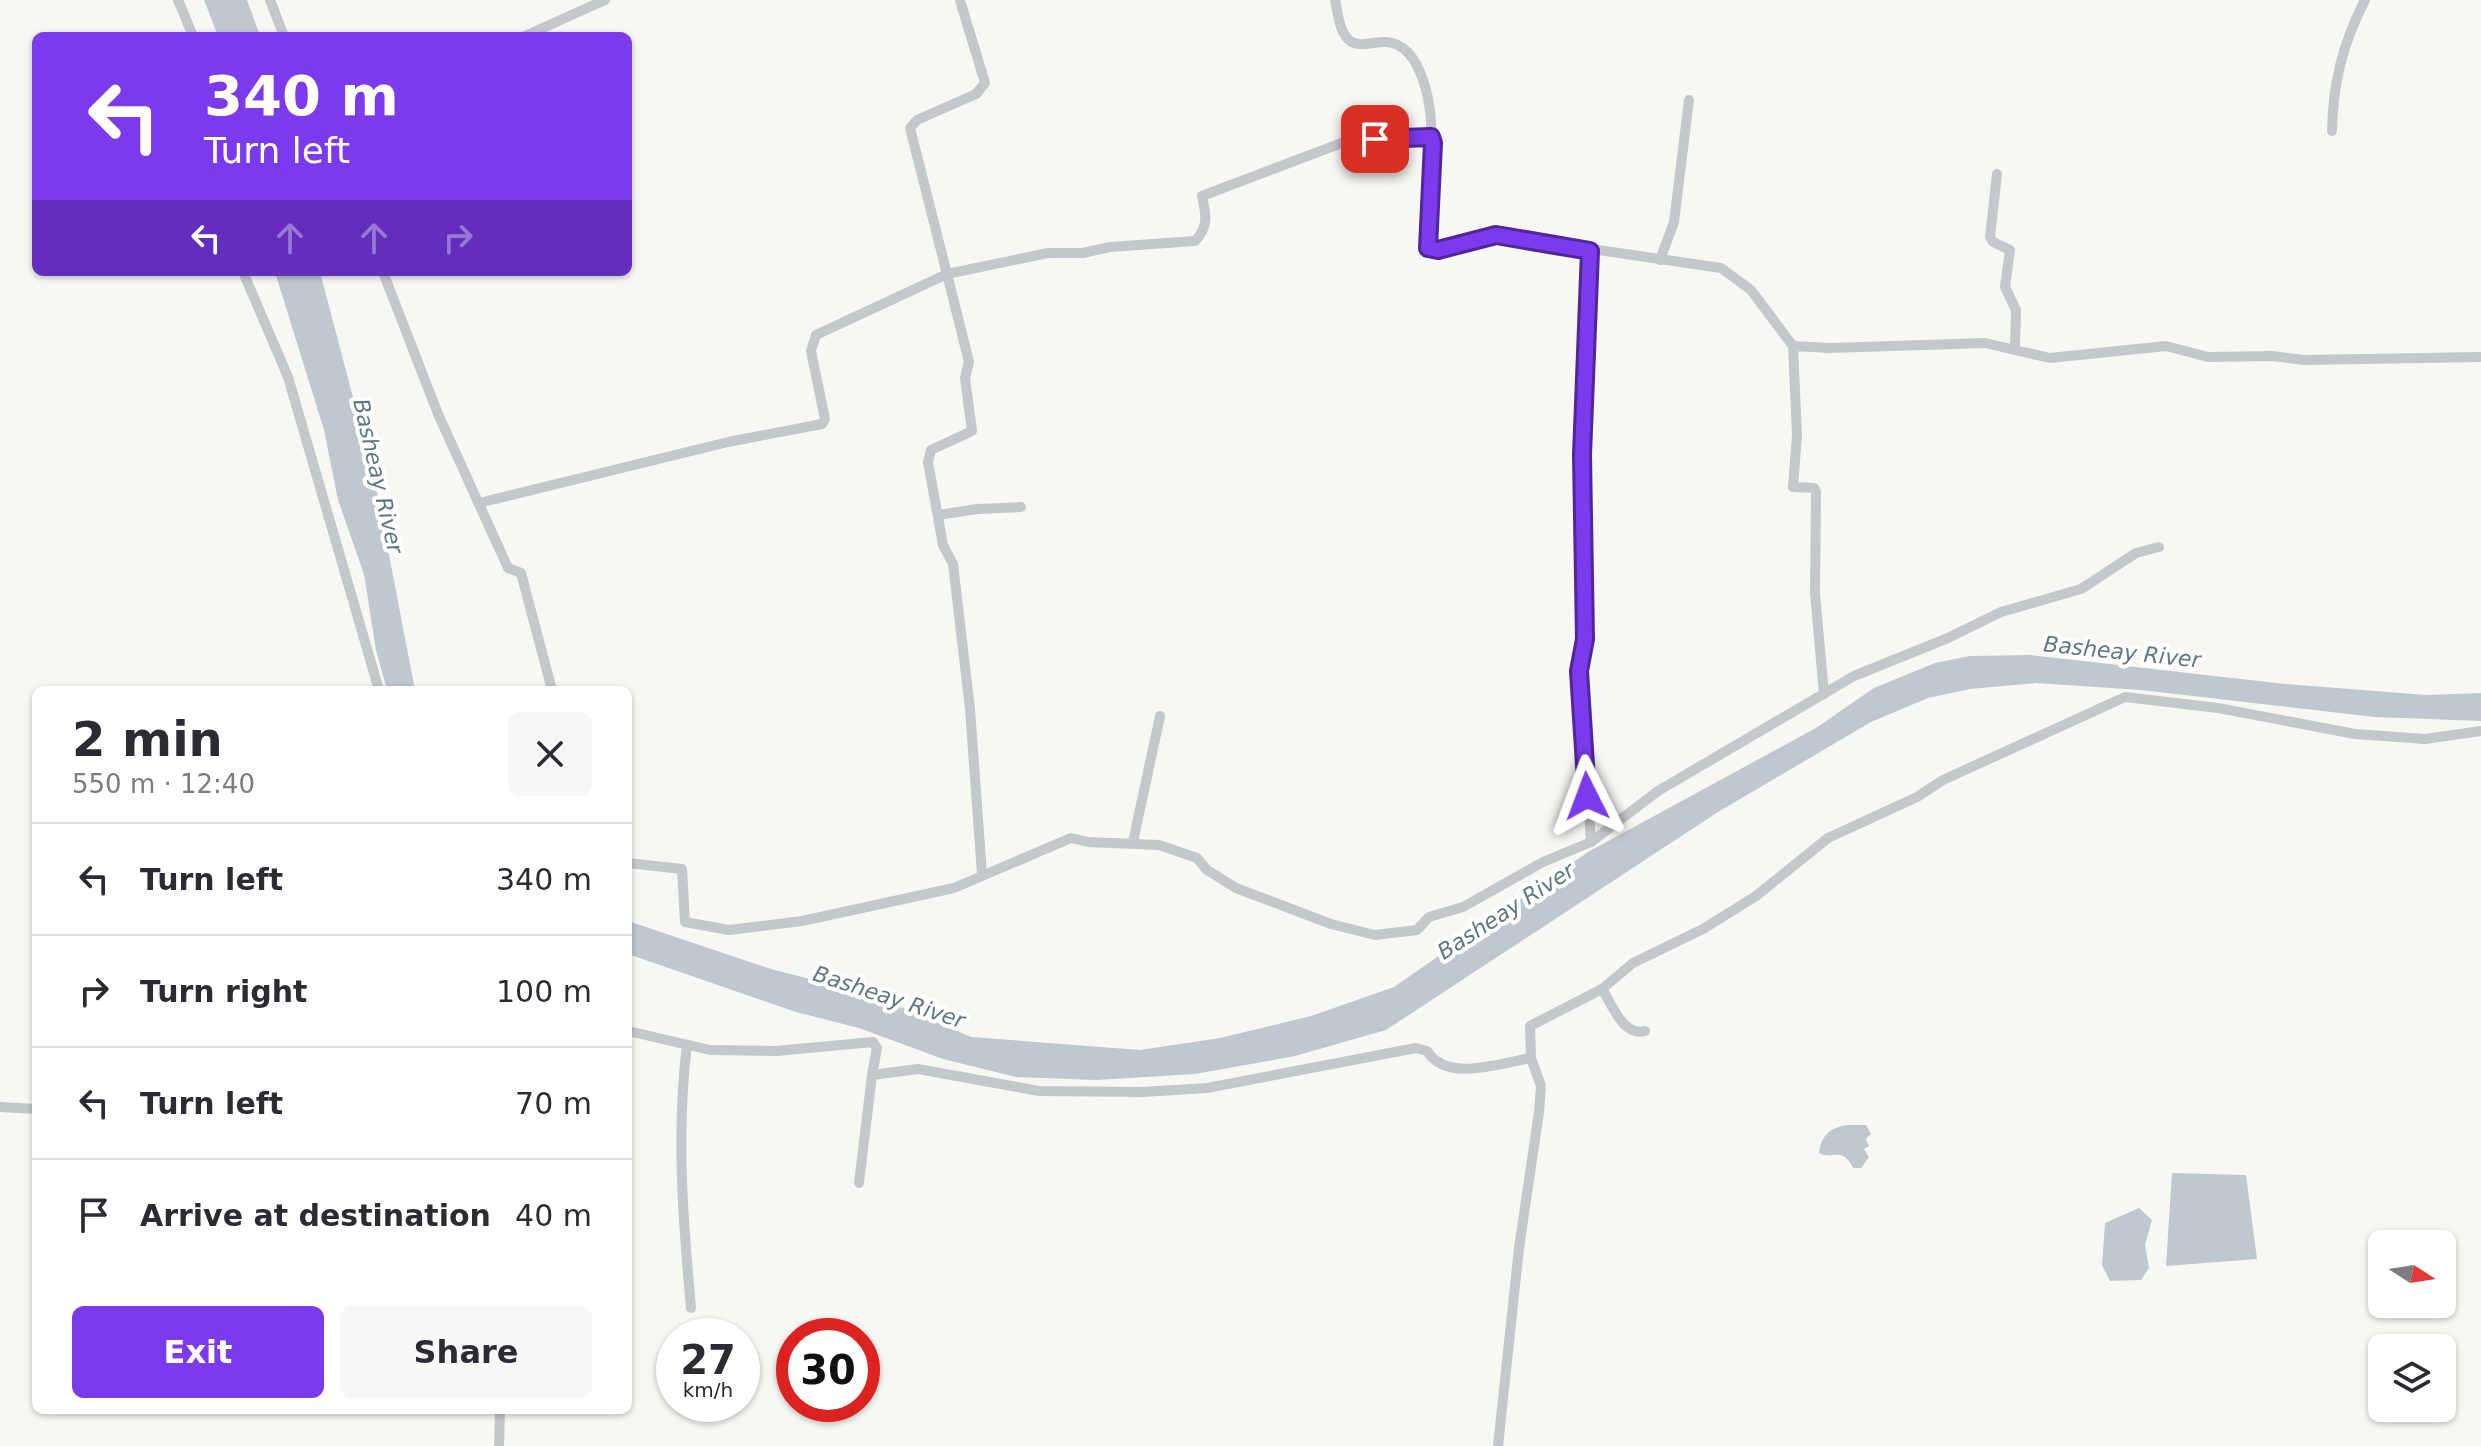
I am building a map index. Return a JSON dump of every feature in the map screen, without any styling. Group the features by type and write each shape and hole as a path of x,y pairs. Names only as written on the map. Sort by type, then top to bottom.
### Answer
{"street":[{"path":"178,0 191,32"},
{"path":"270,0 282,32"},
{"path":"534,32 605,0"},
{"path":"960,0 985,83 976,94 917,120 910,128 969,362 965,378 972,431 928,454 943,545 953,564 982,874"},
{"path":"1335,0 1342,30 1351,42 1391,42 1410,54 1422,78 1432,116 1434,148 1428,248 1438,250 1496,235 1721,268 1751,290 1793,346 1797,435 1793,487 1814,488 1816,492 1815,593 1824,694"},
{"path":"2332,131 2333,99 2347,36 2365,0"},
{"path":"1660,260 1674,222 1689,100"},
{"path":"479,503 728,442 822,424 825,419 811,351 816,335 947,274 1048,253 1083,253 1110,247 1195,241 1204,232 1206,214 1202,196 1347,141 1431,137"},
{"path":"1997,174 1990,237 2010,250 2005,287 2016,310 2015,348"},
{"path":"1590,251 1582,477 1585,639 1579,671 1591,842"},
{"path":"245,276 288,377 378,686"},
{"path":"385,276 442,426 508,568 521,573 551,686"},
{"path":"1793,346 1830,348 1985,343 2050,358 2166,346 2208,357 2272,356 2304,360 2481,357"},
{"path":"938,515 1021,507"},
{"path":"632,863 682,869 685,922 729,930 802,921 954,888 1071,838 1088,842 1133,842 1159,845 1197,858 1207,870 1236,888 1331,924 1375,935 1417,930 1429,917 1463,907 1543,862 1591,842 1658,791 1854,676 1948,638 2001,612 2081,589 2136,553 2159,547"},
{"path":"1498,1446 1519,1248 1541,1086 1531,1058 1530,1026 1602,989 1633,963 1703,929 1756,896 1828,838 1917,797 1943,780 2125,697 2218,708 2355,734 2425,739 2481,731"},
{"path":"1133,842 1160,716"},
{"path":"1602,989 1627,1028 1637,1033 1645,1031"},
{"path":"632,1032 710,1050 776,1051 873,1042 877,1048 859,1183"},
{"path":"687,1045 681,1096 682,1176 691,1308"},
{"path":"872,1075 918,1069 1039,1091 1142,1092 1207,1088 1416,1048 1427,1051 1433,1061 1441,1065 1465,1069 1531,1058"},
{"path":"0,1107 32,1109"},
{"path":"499,1446 500,1414"}],"water":[{"path":"204,0 247,0 259,32 216,32"},
{"path":"276,276 321,276 374,477 414,686 386,686 376,650 364,574 338,500 324,430"},
{"name":"Basheay River","path":"2030,655 2285,684 2426,695 2481,693 2481,721 2375,717 2141,690 2036,683 1970,689 1928,698 1871,722 1718,812 1386,1030 1295,1056 1195,1074 1096,1080 1016,1077 943,1059 859,1028 796,1012 632,955 632,922 771,969 841,987 903,1008 971,1037 1140,1050 1220,1038 1311,1016 1394,987 1588,852 1816,728 1874,688 1935,663 1970,656"},
{"path":"1848,1125 1866,1125 1871,1134 1866,1139 1869,1146 1864,1149 1869,1157 1861,1168 1853,1168 1841,1155 1819,1153 1828,1133"},
{"path":"2172,1173 2246,1175 2257,1259 2166,1266"},
{"path":"2139,1208 2152,1220 2145,1245 2149,1268 2141,1280 2110,1281 2102,1265 2105,1223"}],"route":[{"path":"1375,139 1431,137 1434,148 1428,248 1438,250 1496,235 1590,251 1582,455 1585,639 1579,671 1587,796"}]}
